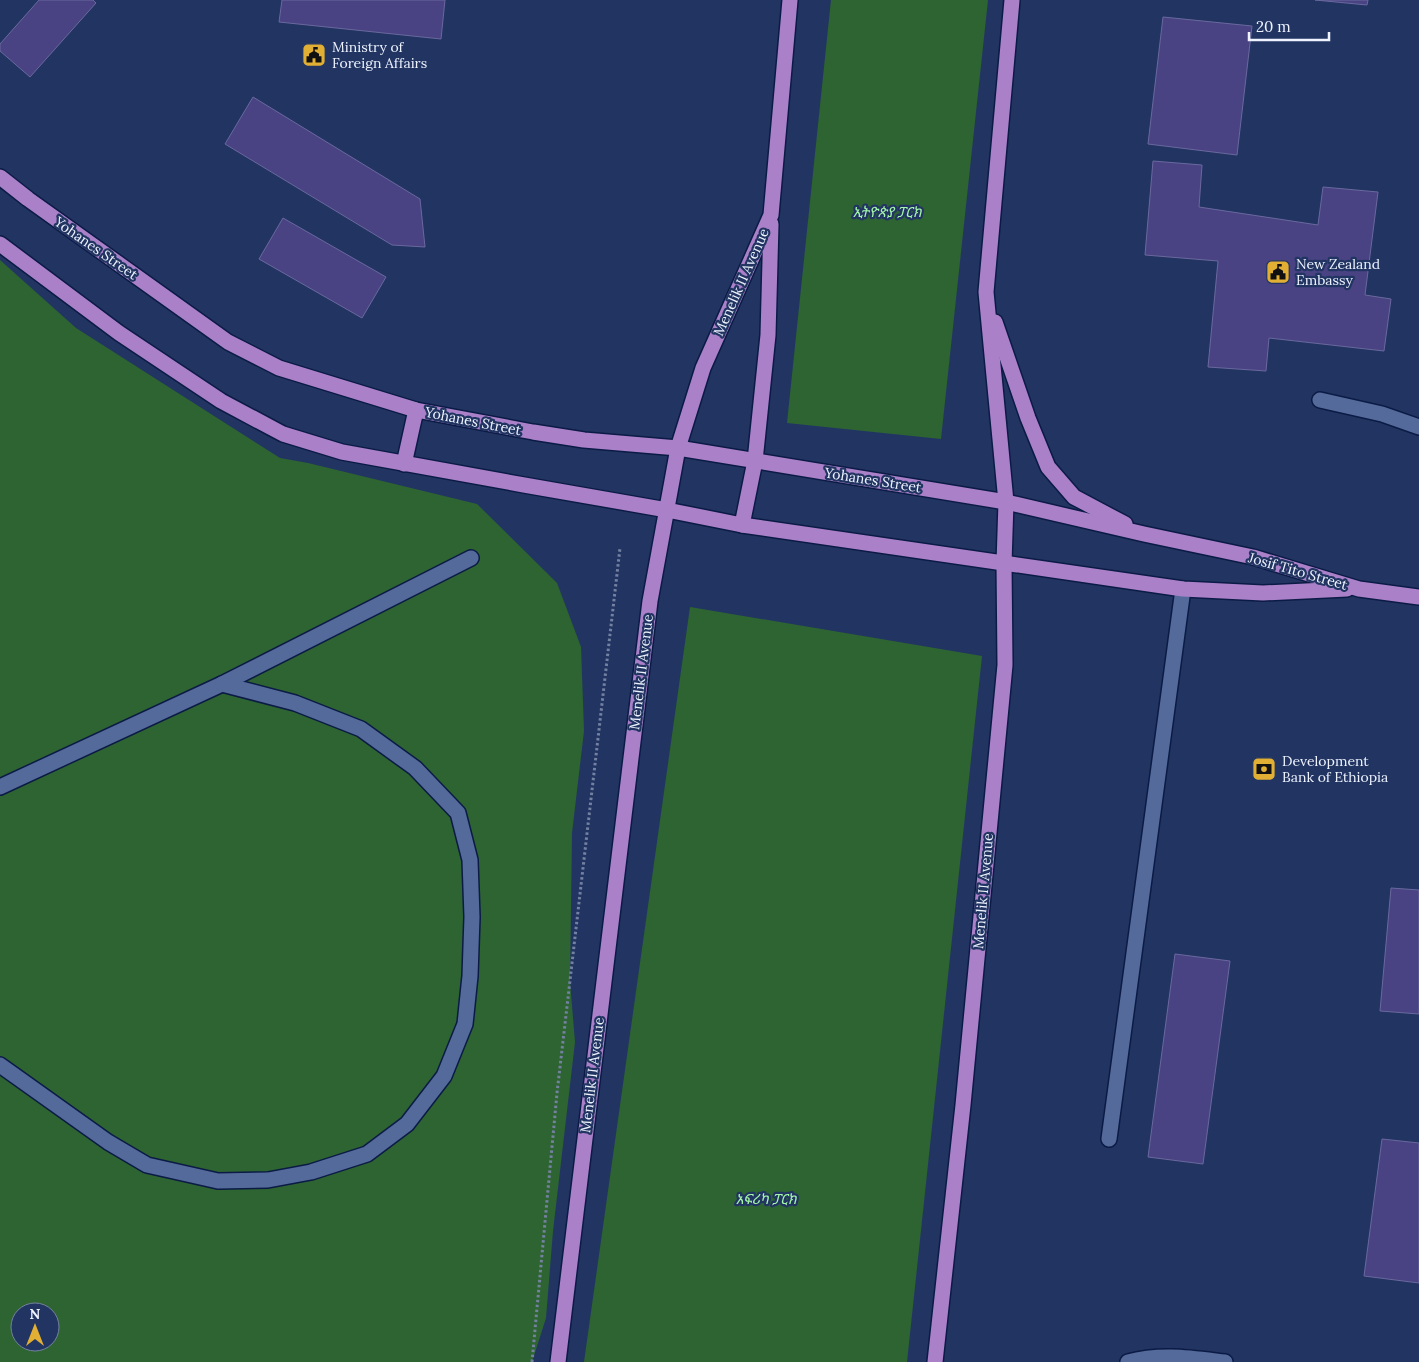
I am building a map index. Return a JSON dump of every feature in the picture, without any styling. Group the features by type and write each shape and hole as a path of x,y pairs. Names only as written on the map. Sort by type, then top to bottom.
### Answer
{"main road":[{"name":"Menelik II Avenue","path":"558,1362 650,601 678,448 703,368 771,215 790,0"},
{"name":"Menelik II Avenue","path":"935,1362 963,1105 1005,665 1004,563 1006,502 986,292 1012,0"},
{"name":"Yohanes Street","path":"0,177 28,200 228,342 279,368 416,410 533,432 584,440 678,448 1006,502"},
{"path":"742,525 755,461 768,335 771,215"},
{"path":"0,244 119,333 221,402 282,434 342,452 742,525 1004,563"},
{"path":"986,292 1028,418 1048,467 1074,497 1144,534"},
{"path":"404,464 416,410"},
{"name":"Josif Tito Street","path":"1006,502 1253,557 1358,589"},
{"name":"Josif Tito Street","path":"1004,563 1183,589 1263,593 1358,589"},
{"path":"1358,589 1419,597"}],"lane":[{"path":"1320,400 1382,414 1419,427"},
{"path":"0,787 222,684 472,558"},
{"path":"1109,1139 1183,589"},
{"path":"0,1065 108,1142 147,1165 218,1181 268,1180 311,1172 367,1154 407,1124 444,1076 465,1024 470,976 472,917 470,860 458,813 415,768 361,729 295,703 222,684"},
{"path":"1128,1362 1142,1358 1174,1356 1225,1362"}],"path":[{"path":"532,1362 557,1093 620,548"}],"green space":[{"name":"ኢትዮጵያ ፓርክ","path":"831,0 988,0 941,439 787,423"},
{"path":"0,260 76,328 280,458 477,504 557,583 581,647 584,731 572,833 570,982 575,1042 553,1231 546,1318 532,1362 0,1362"},
{"name":"አፍሪካ ፓርክ","path":"690,607 982,656 907,1362 584,1362"}],"building":[{"path":"39,0 93,0 96,3 30,77 0,51 0,44"},
{"path":"282,0 445,0 441,39 279,22"},
{"path":"1315,0 1368,0 1367,5"},
{"path":"1163,17 1252,26 1237,155 1148,144"},
{"path":"253,97 420,199 425,247 392,245 225,144"},
{"path":"1153,161 1202,165 1199,207 1318,225 1323,187 1378,192 1365,295 1391,299 1384,351 1269,338 1266,371 1208,367 1218,261 1145,255"},
{"path":"283,218 386,277 362,318 259,259"},
{"path":"1391,888 1419,890 1419,1014 1380,1011"},
{"path":"1175,954 1230,961 1203,1164 1148,1157"},
{"path":"1382,1139 1419,1143 1419,1283 1364,1276"}],"place":[{"name":"Ministry of Foreign Affairs","path":"314,55"},
{"name":"New Zealand Embassy","path":"1278,272"},
{"name":"Development Bank of Ethiopia","path":"1264,769"}]}
